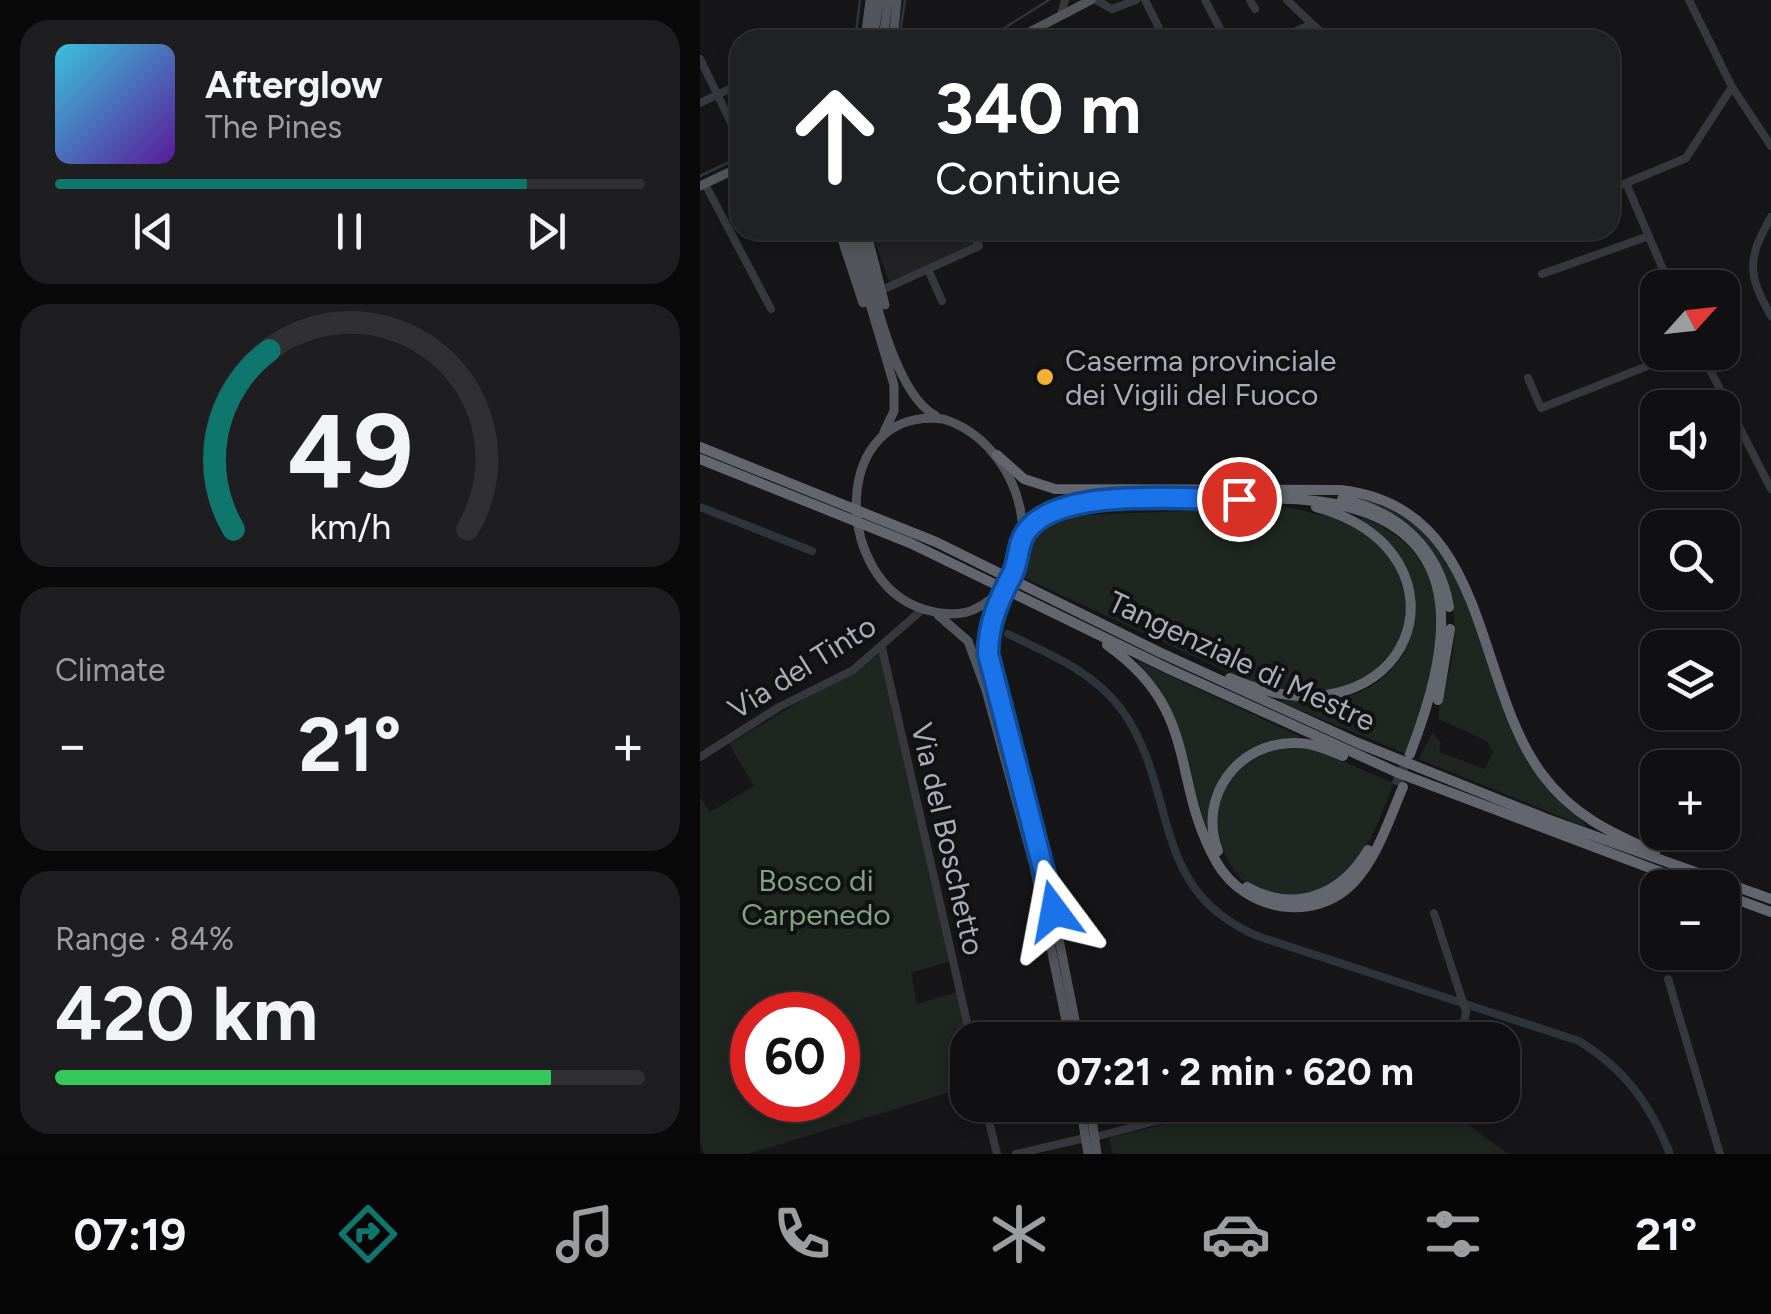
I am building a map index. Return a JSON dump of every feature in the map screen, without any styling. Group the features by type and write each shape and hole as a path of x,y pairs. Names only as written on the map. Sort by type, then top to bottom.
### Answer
{"highway":[{"name":"Tangenziale di Mestre","path":"700,447 894,524 1169,670 1396,772 1656,870"},
{"path":"997,455 1024,479 1055,488 1369,494 1424,526 1446,551 1464,584 1512,717 1540,772 1590,821 1681,868"},
{"name":"Tangenziale di Mestre","path":"700,460 1018,588 1401,761 1684,870"},
{"path":"1022,540 1042,517 1082,502 1276,499 1332,504 1370,515 1405,536 1432,572 1443,611 1441,656 1412,756 1444,681 1450,643 1450,608 1435,560 1406,528 1372,508 1304,492 1262,490"},
{"path":"1139,642 1168,649 1250,686 1309,698 1342,695 1386,666 1404,640 1409,619 1408,589 1397,558 1380,538 1353,520 1276,499"},
{"path":"1073,621 1131,663 1164,702 1180,740 1202,825 1216,861 1238,889 1256,900 1300,907 1343,892 1370,860 1399,786 1358,864 1339,885 1318,896 1281,900 1254,891 1228,868 1214,838 1214,804 1222,784 1244,758 1265,748 1311,744 1378,770 1396,772"},
{"name":"Tangenziale di Mestre","path":"1740,891 1771,900"},
{"path":"1740,901 1771,912"}],"main road":[{"path":"866,30 870,0"},
{"path":"874,30 879,0"},
{"path":"884,30 888,0"},
{"path":"894,30 898,0"},
{"path":"1021,30 1064,8 1094,0"},
{"path":"1030,30 1064,8"},
{"path":"702,185 730,172"},
{"path":"842,240 872,330 884,352"},
{"path":"851,240 896,402 880,439 865,460 857,484 860,539 890,590 963,634 983,680 1034,866 1066,1022"},
{"path":"861,240 880,294"},
{"path":"868,240 889,336 913,399 944,419 975,432 997,455 1018,496 1022,540 992,618 988,654 1039,845 1075,1022"},
{"path":"880,439 912,421 944,419"},
{"path":"926,610 971,611 1007,582"},
{"path":"1085,1122 1097,1154"},
{"path":"1088,1154 1090,1122"}],"street":[{"path":"1094,0 1112,10 1136,0"},
{"path":"1145,0 1160,30"},
{"path":"1205,0 1221,30"},
{"path":"1250,0 1255,10"},
{"path":"1287,0 1317,30"},
{"path":"1689,0 1732,87 1771,146"},
{"path":"1299,30 1310,25"},
{"path":"700,59 730,121"},
{"path":"1620,185 1686,158 1732,87"},
{"path":"700,103 730,89"},
{"path":"1626,183 1663,270"},
{"path":"702,185 730,236"},
{"path":"1771,217 1752,262 1756,290 1771,316"},
{"path":"1542,274 1649,236"},
{"path":"732,240 771,310"},
{"path":"880,294 978,246 975,240"},
{"path":"928,269 942,301"},
{"path":"1528,378 1541,408 1640,369"},
{"path":"1710,370 1771,488"},
{"name":"Via del Tinto","path":"700,757 882,648 926,610"},
{"name":"Via del Boschetto","path":"882,648 966,1022"},
{"path":"1434,913 1464,994 1464,1022"},
{"path":"1668,979 1720,1154"},
{"path":"990,1122 997,1154"},
{"path":"1016,1154 1152,1122"}],"shaded area":[{"path":"874,240 971,240 974,246 890,285"}],"green space":[{"path":"1359,497 1390,507 1429,535 1458,578 1529,758 1588,828 1419,759 1433,732 1441,743 1439,752 1485,769 1493,752 1487,741 1439,719 1455,628 1445,581 1419,547"},
{"path":"1286,507 1349,521 1393,556 1408,602 1400,643 1361,685 1302,695 1249,682 1018,575 1036,531 1060,516"},
{"path":"1362,517 1398,537 1421,562 1434,589 1438,620 1435,652 1407,754 1280,702 1355,694 1381,679 1399,659 1410,636 1408,586 1398,561 1381,539 1359,521"},
{"name":"Bosco di Carpenedo","path":"881,653 950,961 911,973 917,1004 957,992 964,1022 950,1022 950,1092 860,1120 860,992 730,992 730,1122 853,1122 748,1154 704,1154 700,1140 700,797 710,812 754,786 729,744"},
{"path":"1136,660 1299,736 1298,741 1252,752 1229,770 1212,803 1211,837 1221,862 1211,846 1174,716"},
{"path":"1292,747 1313,749 1394,783 1369,841 1349,872 1316,891 1283,898 1255,890 1233,870 1221,842 1219,812 1229,783 1252,760"},
{"path":"1380,833 1365,862 1346,884 1324,899 1300,905 1282,904 1313,901 1348,879"},
{"path":"1174,1122 1464,1122 1508,1154 1113,1154 1109,1138"}],"waterway":[{"path":"856,30 860,0"},
{"path":"900,30 905,0"},
{"path":"1001,30 1049,0"},
{"path":"700,176 730,162"},
{"path":"700,507 812,551"},
{"path":"1008,634 1085,674 1122,710 1140,741 1182,867 1199,894 1224,917 1260,937 1579,1041 1610,1063 1634,1089 1670,1154"}],"tunnel":[{"path":"1396,785 1409,755"}],"place":[{"name":"Caserma provinciale dei Vigili del Fuoco","path":"1045,377"}],"route":[{"path":"1054,911 988,654 992,618 1018,561 1025,533 1042,517 1082,502 1239,499"}]}
